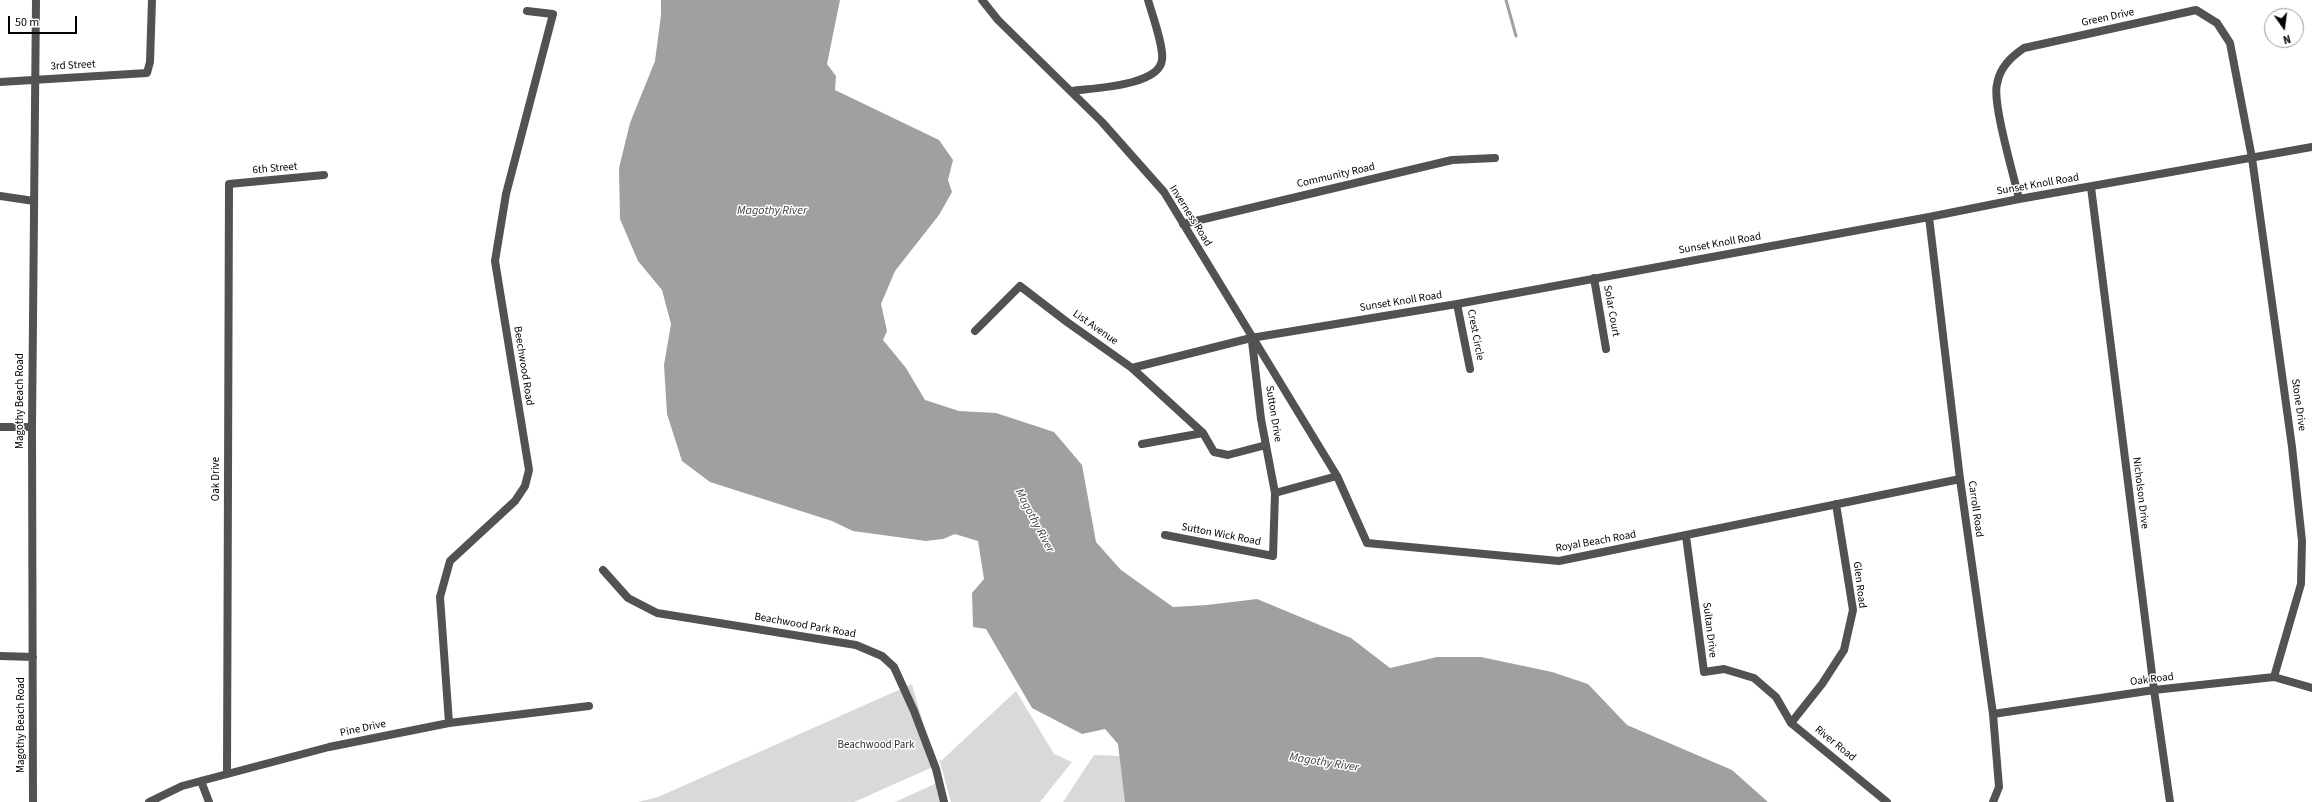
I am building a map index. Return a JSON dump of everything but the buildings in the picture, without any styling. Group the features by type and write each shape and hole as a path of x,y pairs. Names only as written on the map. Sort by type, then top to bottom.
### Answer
{"street":[{"name":"Magothy Beach Road","path":"33,802 32,427 36,0"},
{"name":"3rd Street","path":"0,82 147,73 150,62 152,0"},
{"name":"Inverness Road","path":"982,0 998,20 1072,91 1164,192 1251,338 1337,476"},
{"path":"1072,91 1134,82 1149,77 1158,70 1162,60 1148,0"},
{"name":"Green Drive","path":"2019,199 1998,107 1996,84 2007,60 2024,48 2196,10 2217,23 2230,43 2252,158"},
{"name":"Beechwood Road","path":"449,723 440,597 450,561 515,501 525,486 529,470 495,261 506,194 553,14 527,11"},
{"name":"Sunset Knoll Road","path":"1132,368 1251,338 1457,304 2019,199 2312,147"},
{"name":"Community Road","path":"1183,224 1452,160 1496,158"},
{"name":"Stone Drive","path":"2252,158 2292,447 2302,540 2301,584 2274,677"},
{"name":"6th Street","path":"229,184 324,175"},
{"name":"Oak Drive","path":"228,774 229,184"},
{"name":"Nicholson Drive","path":"2091,186 2154,690 2170,802"},
{"path":"0,196 34,201"},
{"name":"Carroll Road","path":"1929,217 1960,479 1993,714 1999,787 1993,802"},
{"name":"Solar Court","path":"1594,278 1606,349"},
{"name":"List Avenue","path":"975,331 1020,286 1067,322 1132,368 1203,433 1214,452 1219,455 1228,455 1266,445"},
{"name":"Crest Circle","path":"1457,304 1470,369"},
{"name":"Sutton Drive","path":"1251,338 1266,445 1276,493 1273,556"},
{"path":"0,427 32,427"},
{"path":"1142,444 1203,433"},
{"path":"1276,493 1337,476"},
{"name":"Royal Beach Road","path":"1337,476 1367,543 1559,561 1960,479"},
{"name":"Glen Road","path":"1791,722 1822,684 1844,650 1853,610 1836,504"},
{"name":"Sutton Wick Road","path":"1165,535 1273,556"},
{"name":"Sultan Drive","path":"1686,536 1704,672 1724,669 1754,678 1776,697"},
{"name":"Beachwood Park Road","path":"603,570 628,598 657,613 856,645 882,656 894,667 914,711 936,769 944,802"},
{"path":"0,656 33,657"},
{"name":"Oak Road","path":"1993,714 2154,690 2274,677 2312,688"},
{"name":"River Road","path":"1776,697 1791,722 1888,802"},
{"name":"Pine Drive","path":"149,802 182,786 329,747 449,723 589,706"},
{"path":"201,781 209,802"}],"green space":[{"name":"Beachwood Park","path":"912,684 935,766 854,802 638,802 658,797"},
{"name":"Beachwood Park","path":"1016,691 1054,754 1072,762 1040,802 951,802 939,759 941,761"},
{"path":"1094,755 1122,756 1146,802 1063,802"},
{"path":"939,782 945,802 895,802"}],"water":[{"name":"Magothy River","path":"661,0 840,0 827,64 836,76 835,90 939,140 953,160 948,180 952,192 939,215 895,271 881,304 887,331 883,340 906,368 925,400 959,411 996,413 1054,432 1082,465 1096,542 1121,570 1173,607 1207,605 1257,599 1351,638 1390,668 1437,657 1481,657 1552,672 1588,684 1627,725 1732,770 1768,802 1125,802 1118,744 1105,729 1082,734 1032,708 986,629 973,627 972,593 984,579 978,541 955,534 943,539 926,541 853,531 832,521 710,482 682,461 667,414 664,365 671,324 662,290 638,261 620,219 619,168 630,123 655,61 661,15"}],"waterway":[{"path":"1506,0 1516,36"}]}
